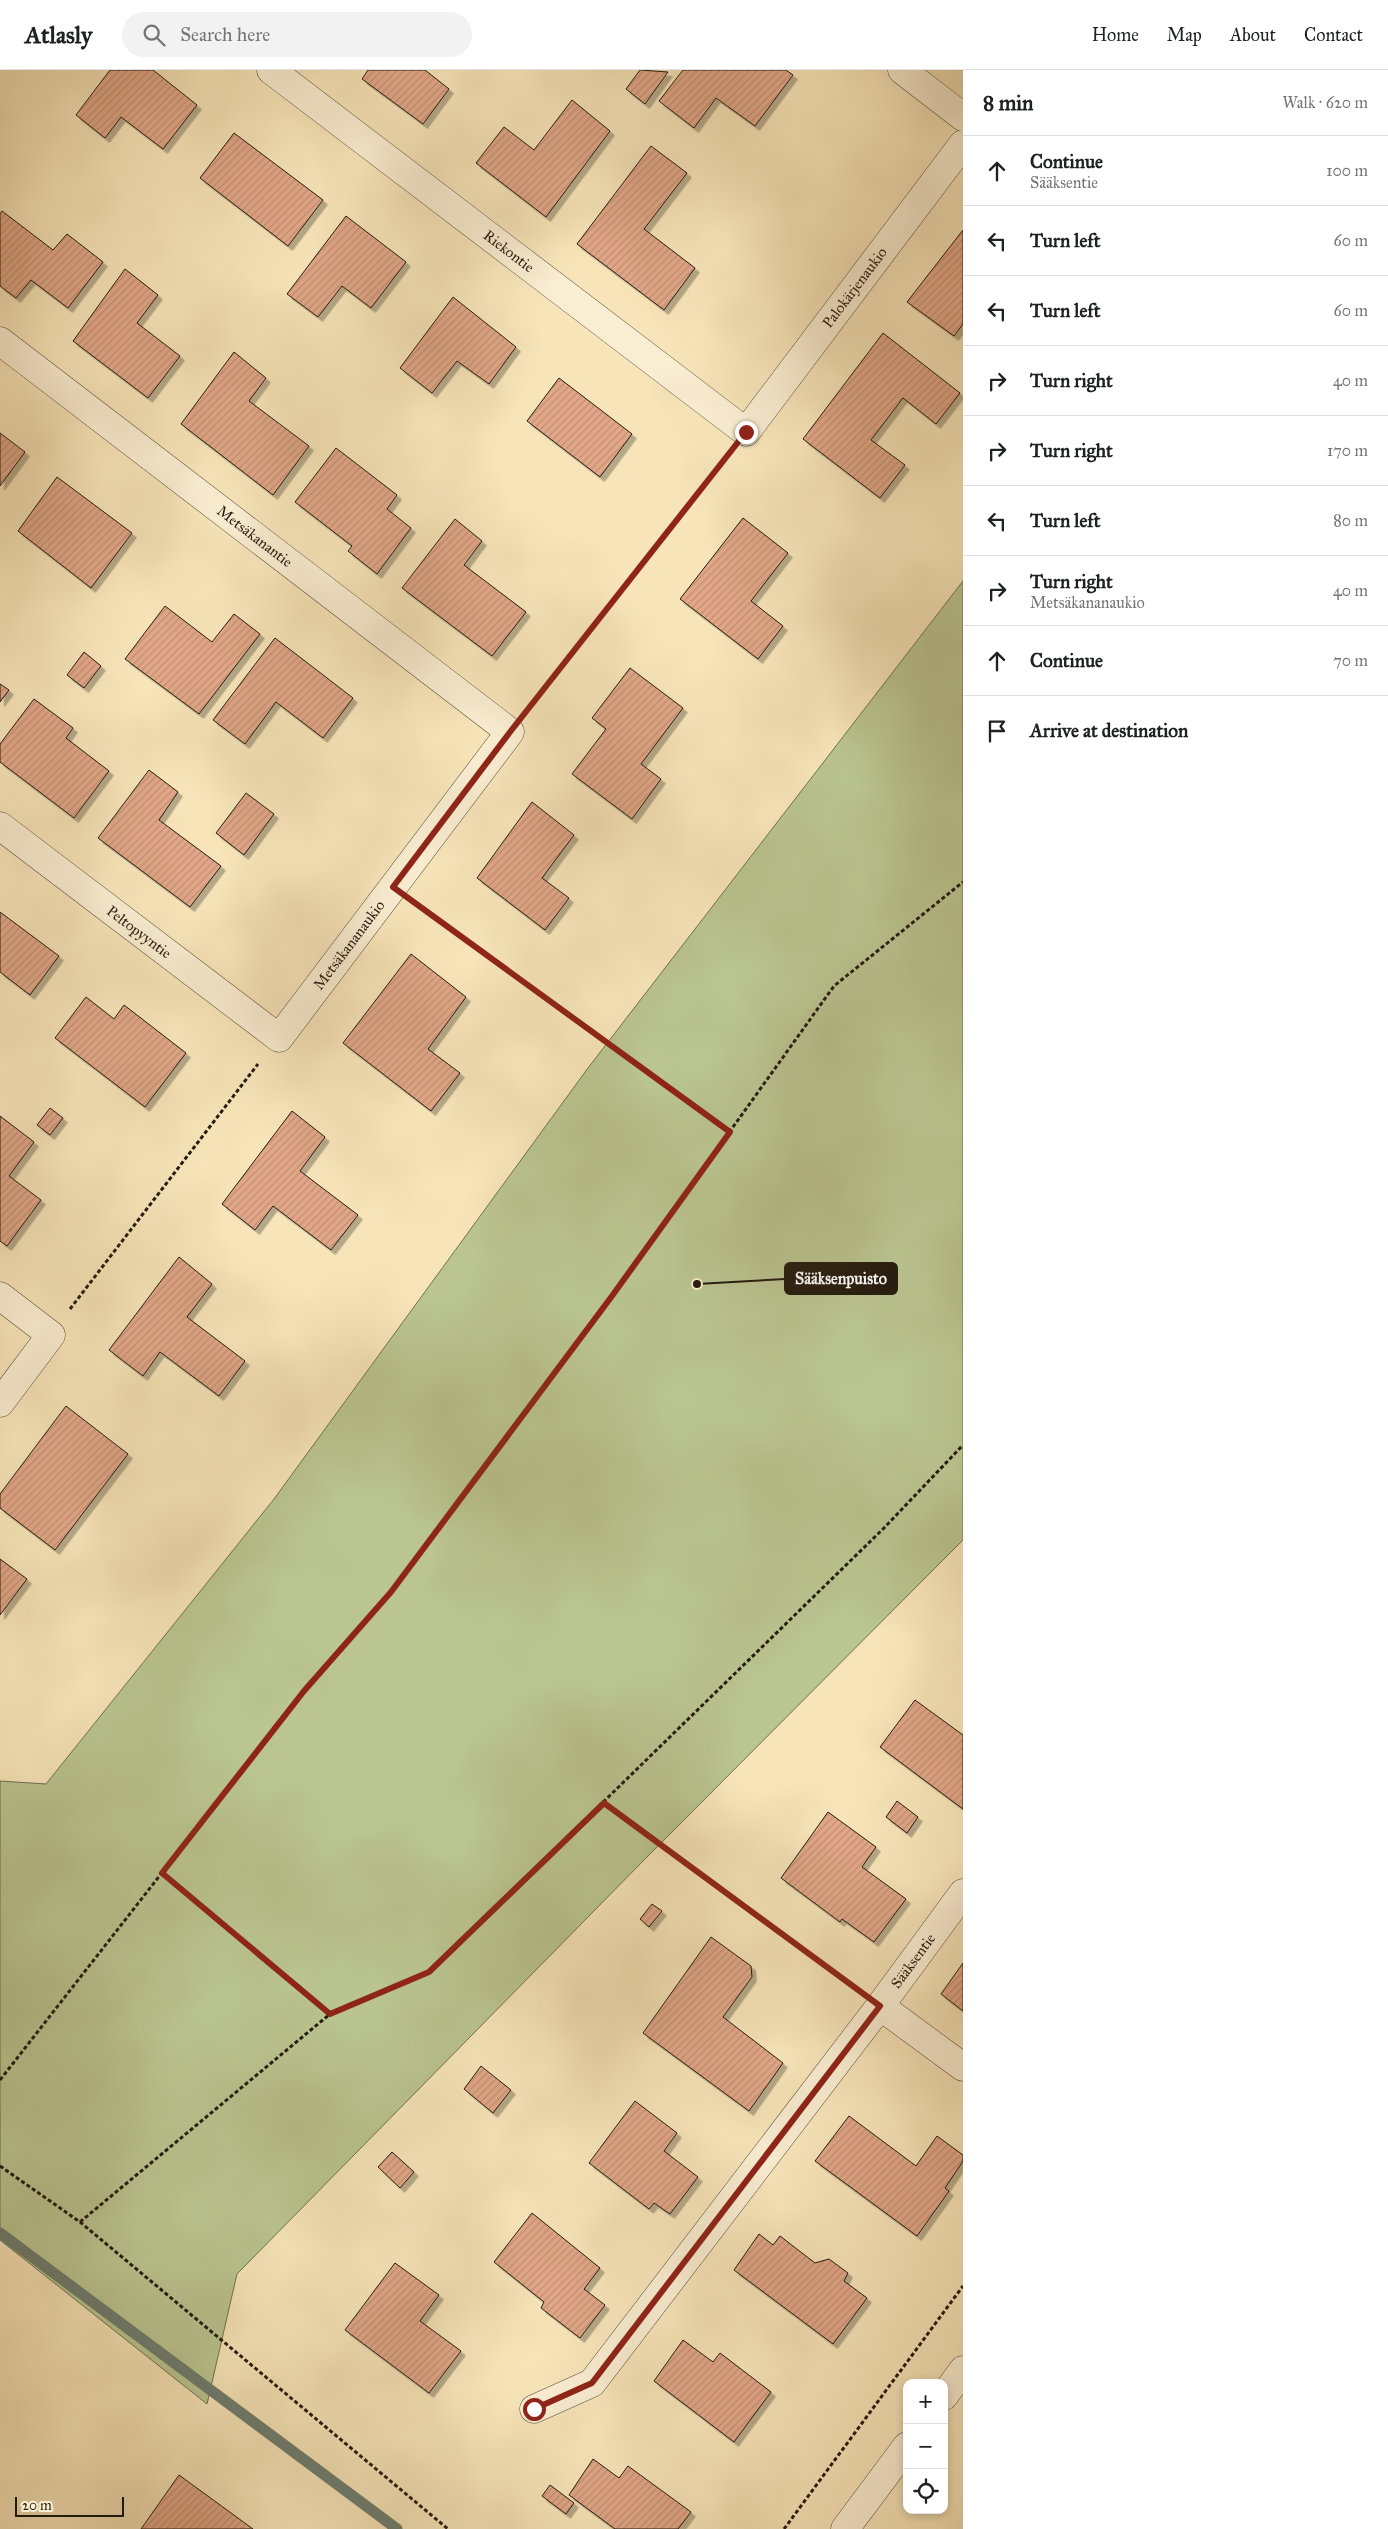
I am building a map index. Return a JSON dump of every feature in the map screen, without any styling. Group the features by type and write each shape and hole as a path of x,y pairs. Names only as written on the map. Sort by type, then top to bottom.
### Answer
{"street":[{"name":"Riekontie","path":"271,70 746,432"},
{"path":"902,70 963,117"},
{"name":"Palokärjenaukio","path":"746,432 963,144"},
{"name":"Metsäkanantie","path":"0,341 510,732"},
{"name":"Metsäkananaukio","path":"278,1038 510,732"},
{"name":"Peltopyyntie","path":"0,826 278,1038"},
{"path":"0,1296 51,1334 0,1403"},
{"name":"Sääksentie","path":"534,2409 592,2383 880,2006 963,1893"},
{"path":"880,2006 963,2067"},
{"path":"948,2391 963,2370"},
{"path":"845,2529 903,2451"}],"path":[{"path":"510,732 746,432"},
{"path":"0,2080 304,1691 391,1592 612,1296 834,986 963,882"},
{"path":"393,887 730,1132"},
{"path":"51,1334 278,1038"},
{"path":"80,2222 330,2014 429,1972 884,1528 963,1445"},
{"path":"604,1803 880,2006"},
{"path":"162,1873 330,2014"},
{"path":"0,2166 80,2222 448,2529"},
{"path":"784,2529 963,2286"}],"green space":[{"path":"963,581 963,1540 648,1856 237,2274 207,2404 0,2240 0,1781 46,1784 274,1499 588,1068"}],"building":[{"path":"110,70 153,70 197,105 163,149 121,117 105,138 76,115"},
{"path":"368,70 425,70 449,89 423,124 362,79"},
{"path":"640,70 668,72 645,104 626,89"},
{"path":"683,70 786,70 793,75 755,126 716,98 694,128 659,101"},
{"path":"572,100 610,131 546,217 476,163 504,127 534,150"},
{"path":"234,133 323,200 288,246 200,178"},
{"path":"651,146 687,173 644,229 695,268 664,310 577,244"},
{"path":"2,211 53,250 67,234 103,262 68,308 31,280 16,298 0,286 0,214"},
{"path":"346,216 406,262 371,308 342,286 318,317 287,294"},
{"path":"963,230 963,324 954,336 907,302"},
{"path":"125,269 158,295 137,323 180,356 148,398 73,341"},
{"path":"453,297 516,347 489,384 457,361 432,393 400,368"},
{"path":"883,333 960,393 936,424 903,398 871,440 905,465 880,498 803,439"},
{"path":"234,352 266,378 249,401 309,446 273,495 181,424"},
{"path":"559,378 632,434 600,477 527,421"},
{"path":"0,433 25,452 0,486"},
{"path":"336,448 397,495 387,509 411,528 377,574 348,551 352,546 295,502"},
{"path":"57,477 132,533 91,588 18,531"},
{"path":"743,518 788,553 751,601 783,626 758,659 680,599"},
{"path":"455,519 482,541 464,565 526,612 492,656 402,588"},
{"path":"165,606 212,642 234,614 260,634 199,714 125,659"},
{"path":"275,638 353,698 323,738 276,702 245,744 213,720"},
{"path":"84,652 101,666 84,688 67,675"},
{"path":"630,668 683,708 641,764 661,779 632,819 572,774 606,729 592,718"},
{"path":"0,684 9,690 0,702"},
{"path":"34,699 73,728 66,738 109,771 74,818 0,762 0,744"},
{"path":"149,770 178,792 159,820 221,866 190,907 98,838"},
{"path":"246,793 274,814 244,855 216,833"},
{"path":"532,802 574,835 542,878 569,898 545,930 477,878"},
{"path":"0,912 59,956 30,995 0,972"},
{"path":"411,954 466,997 428,1049 460,1073 431,1111 343,1043"},
{"path":"86,997 114,1019 124,1005 186,1053 145,1107 55,1038"},
{"path":"50,1108 63,1118 50,1135 37,1125"},
{"path":"292,1111 325,1137 300,1171 358,1215 331,1250 273,1206 255,1230 222,1204"},
{"path":"0,1116 34,1142 9,1176 41,1200 7,1246 0,1241"},
{"path":"179,1257 212,1284 187,1317 245,1361 219,1396 160,1352 143,1376 109,1350"},
{"path":"66,1406 128,1454 55,1550 0,1508 0,1494"},
{"path":"0,1559 27,1579 0,1615"},
{"path":"915,1700 963,1735 963,1809 880,1747"},
{"path":"897,1801 918,1817 907,1833 886,1817"},
{"path":"828,1812 876,1847 862,1867 906,1899 874,1942 842,1919 840,1922 781,1878"},
{"path":"652,1904 662,1911 649,1927 640,1919"},
{"path":"711,1937 751,1966 752,1977 723,2017 783,2063 749,2111 643,2033"},
{"path":"963,1963 963,2011 941,1994"},
{"path":"481,2066 511,2090 493,2113 464,2089"},
{"path":"635,2101 677,2133 664,2151 698,2177 670,2214 654,2203 649,2209 589,2163"},
{"path":"849,2116 916,2166 937,2136 963,2155 963,2161 945,2188 949,2191 917,2236 815,2161"},
{"path":"392,2152 414,2172 400,2188 378,2167"},
{"path":"532,2213 600,2268 584,2289 605,2305 580,2338 541,2308 544,2302 494,2262"},
{"path":"759,2234 773,2245 780,2236 815,2263 829,2259 848,2273 844,2281 867,2298 833,2344 734,2270"},
{"path":"395,2263 439,2295 420,2321 461,2351 429,2393 345,2330"},
{"path":"683,2340 713,2362 720,2353 771,2392 734,2442 654,2381"},
{"path":"593,2459 619,2478 628,2466 691,2512 678,2529 615,2529 569,2495"},
{"path":"179,2475 253,2529 141,2529"},
{"path":"550,2485 574,2503 566,2514 542,2496"}],"waterway":[{"path":"0,2233 397,2529"}],"place":[{"name":"Sääksenpuisto","path":"697,1284"}],"route":[{"path":"534,2409 592,2383 880,2006 604,1803 429,1972 330,2014 162,1873 304,1691 391,1592 612,1296 730,1132 393,887 510,732 746,432"}]}
